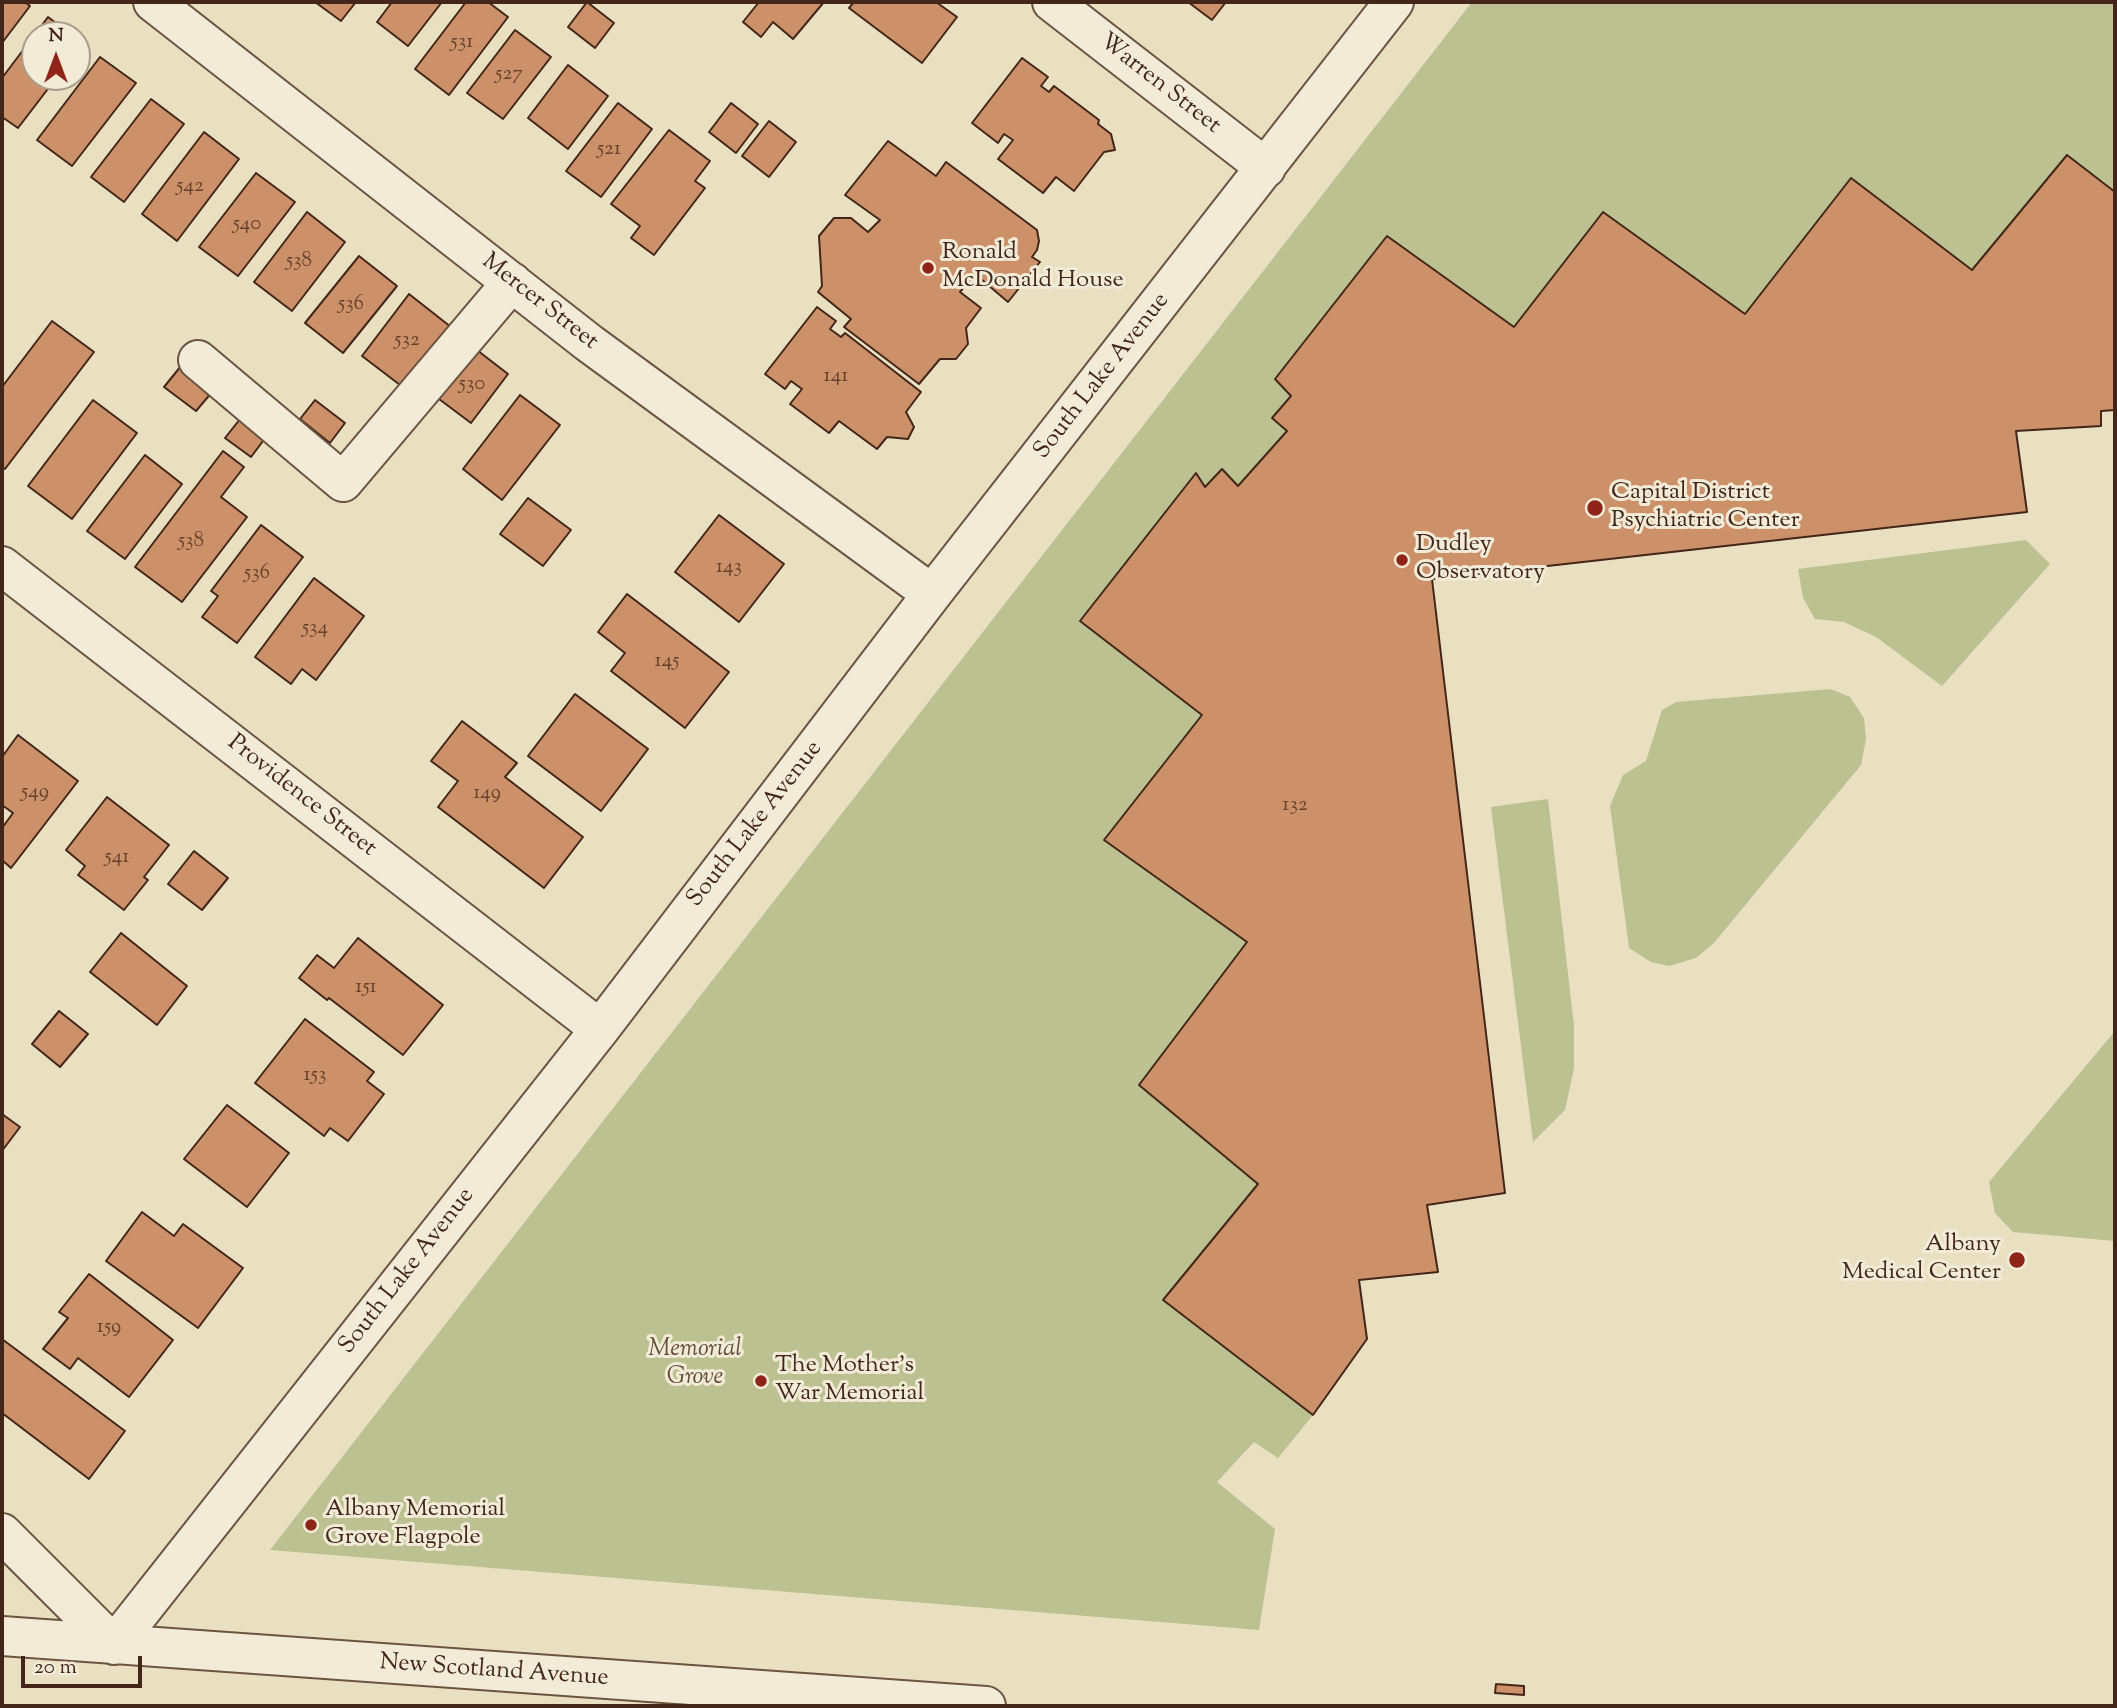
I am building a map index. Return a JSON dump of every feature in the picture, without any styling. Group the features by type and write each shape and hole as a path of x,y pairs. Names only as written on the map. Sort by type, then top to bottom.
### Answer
{"street":[{"name":"Mercer Street","path":"153,2 600,351 932,594"},
{"name":"Warren Street","path":"1052,2 1266,168"},
{"name":"South Lake Avenue","path":"114,1645 600,1028 932,594 1394,2"},
{"path":"198,360 343,481 512,282"},
{"name":"Providence Street","path":"2,566 600,1028"},
{"path":"2,1533 114,1645"},
{"name":"New Scotland Avenue","path":"2,1636 114,1645 551,1691 986,1706"}],"green space":[{"name":"Memorial Grove","path":"1472,2 2115,2 2115,192 2067,155 1972,270 1745,314 1603,212 1514,327 1387,237 1275,378 1291,396 1272,418 1287,431 1238,486 1222,470 1205,487 1202,715 1105,840 1247,942 1139,1085 1258,1184 1163,1300 1313,1415 1278,1458 1254,1442 1217,1482 1275,1529 1259,1630 270,1550"},
{"path":"2026,540 2050,564 1942,686 1876,637 1844,622 1815,619 1803,598 1798,569"},
{"path":"1831,689 1850,697 1864,718 1866,739 1861,765 1714,943 1696,958 1669,966 1651,962 1629,948 1610,806 1623,775 1646,761 1662,710 1676,702"},
{"path":"1548,799 1574,1026 1574,1068 1565,1110 1533,1142 1491,807"},
{"path":"2115,1031 2115,1241 2013,1232 1995,1213 1989,1182"}],"building":[{"path":"2,2 25,2 30,6 2,43"},
{"path":"315,2 356,2 341,21"},
{"path":"392,2 442,2 408,46 377,22"},
{"path":"466,2 488,2 508,17 449,95 415,69"},
{"path":"587,2 614,23 595,48 568,27"},
{"path":"759,2 824,2 793,39 773,22 761,37 743,22"},
{"path":"854,2 936,2 957,17 922,63 849,8"},
{"path":"1188,2 1226,2 1212,20"},
{"path":"515,30 551,57 503,119 467,93"},
{"path":"21,53 21,91 46,91 18,128 2,117 2,78"},
{"path":"100,57 136,83 72,166 37,140 74,91 91,91 91,69"},
{"path":"1022,58 1048,77 1041,86 1049,92 1054,86 1099,120 1098,124 1111,134 1115,150 1104,152 1074,191 1056,177 1043,193 998,159 1013,140 1004,134 998,143 972,123"},
{"path":"568,65 608,96 568,149 528,118"},
{"path":"151,99 184,124 124,202 91,177"},
{"path":"618,103 652,129 601,197 566,171"},
{"path":"731,103 758,124 736,153 709,132"},
{"path":"769,121 796,142 769,177 742,156"},
{"path":"669,130 710,161 695,181 705,188 654,255 631,238 640,226 611,204"},
{"path":"204,132 239,159 177,241 142,214"},
{"name":"Ronald McDonald House","path":"888,141 936,176 946,162 1037,230 1039,241 1032,257 1040,262 1008,302 975,274 960,292 981,308 966,328 968,344 956,359 940,359 919,384 844,327 851,319 818,292 822,286 819,236 834,218 851,218 868,232 880,220 845,195"},
{"name":"Capital District Psychiatric Center","path":"2067,155 2115,192 2115,410 2101,411 2101,426 2016,431 2027,512 1432,579 1505,1193 1427,1205 1438,1272 1359,1280 1367,1339 1313,1415 1163,1300 1258,1184 1139,1085 1247,942 1104,840 1202,715 1080,621 1196,473 1205,487 1222,469 1238,486 1287,431 1272,418 1291,396 1275,379 1387,236 1514,327 1603,212 1745,314 1851,178 1972,270"},
{"path":"256,173 295,202 238,276 199,247"},
{"path":"307,212 345,242 292,311 254,282"},
{"path":"359,256 397,286 343,353 305,323"},
{"path":"409,294 451,327 404,388 362,356"},
{"path":"817,307 836,321 830,329 841,337 845,333 921,392 906,412 914,427 908,439 887,437 877,449 839,421 829,433 790,404 802,389 791,381 785,389 765,374"},
{"path":"52,321 94,352 5,469 2,467 2,387"},
{"path":"473,347 508,374 471,423 435,396"},
{"path":"181,366 213,391 196,411 164,387"},
{"path":"520,395 560,425 502,500 463,469"},
{"path":"93,400 137,433 72,519 28,486"},
{"path":"315,400 345,423 330,443 300,419"},
{"path":"244,414 269,433 251,457 225,438"},
{"path":"223,451 244,467 221,497 247,517 182,602 135,567"},
{"path":"145,455 182,484 125,559 87,531"},
{"path":"528,498 571,530 543,566 500,534"},
{"path":"719,515 784,564 739,622 675,572"},
{"path":"261,525 303,557 237,643 202,617 218,596 211,591"},
{"path":"314,578 364,616 316,680 302,669 291,684 255,657"},
{"path":"627,594 729,672 685,728 611,671 625,653 598,632"},
{"path":"575,694 648,749 601,811 528,756"},
{"path":"462,721 517,763 505,777 583,837 544,888 438,807 458,781 431,761"},
{"path":"18,735 78,781 11,868 2,860 2,828 13,813 2,805 2,757"},
{"path":"107,797 169,845 144,877 148,880 124,910 78,875 85,866 66,850"},
{"path":"194,851 228,878 202,910 168,884"},
{"path":"121,933 187,986 157,1025 90,972"},
{"path":"358,938 443,1005 403,1055 299,978 317,955 334,968"},
{"path":"59,1011 88,1034 60,1067 32,1044"},
{"path":"305,1019 374,1072 367,1081 384,1094 348,1141 330,1128 324,1136 255,1083"},
{"path":"227,1105 289,1153 247,1207 184,1159"},
{"path":"2,1114 20,1127 2,1151"},
{"path":"142,1212 174,1236 183,1224 243,1268 198,1328 106,1261"},
{"path":"89,1274 173,1340 129,1397 78,1358 70,1369 43,1349 68,1318 59,1312"},
{"path":"2,1339 125,1431 89,1479 2,1413"},
{"path":"1496,1684 1524,1686 1524,1695 1495,1693"}],"place":[{"name":"Ronald McDonald House","path":"928,268"},
{"name":"Capital District Psychiatric Center","path":"1595,508"},
{"name":"Dudley Observatory","path":"1402,560"},
{"name":"Albany Medical Center","path":"2017,1260"},
{"name":"The Mother’s War Memorial","path":"761,1381"},
{"name":"Albany Memorial Grove Flagpole","path":"311,1525"}]}
